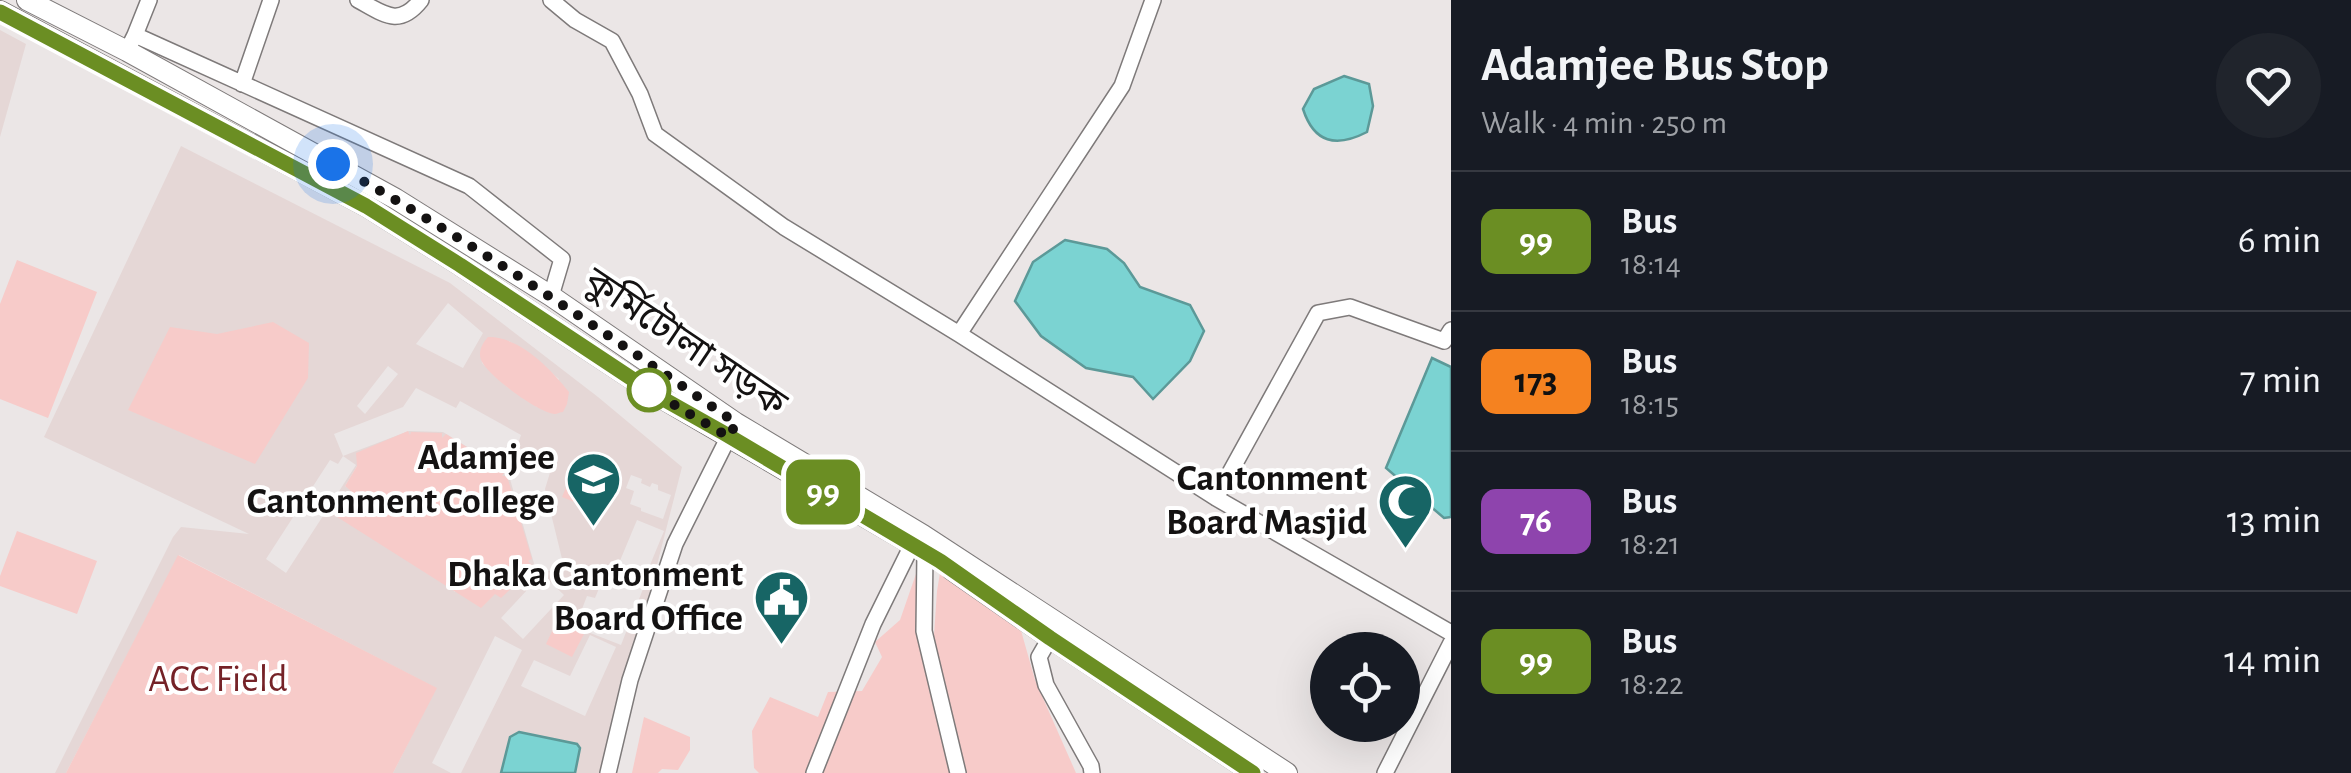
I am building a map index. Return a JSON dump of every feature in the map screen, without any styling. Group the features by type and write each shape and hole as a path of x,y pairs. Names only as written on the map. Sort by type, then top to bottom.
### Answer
{"main road":[{"name":"কুর্মিটোলা সড়ক","path":"27,0 131,43 396,200 552,296 732,430 1287,773"},
{"name":"কুর্মিটোলা সড়ক","path":"0,12 366,206 658,396 732,430"},
{"name":"কুর্মিটোলা সড়ক","path":"1057,633 1253,773"}],"street":[{"path":"149,0 131,43 242,84 469,186 562,259 552,296"},
{"path":"242,84 271,0"},
{"path":"358,0 390,16 402,17 421,0"},
{"path":"552,0 612,41 640,94 655,134 784,227 1216,498 1451,633"},
{"path":"958,334 1122,86 1153,0"},
{"path":"1216,498 1318,313 1350,307 1444,341 1451,330"},
{"path":"608,773 630,680 675,544 732,430"},
{"path":"814,773 873,624 920,544"},
{"path":"920,544 924,631 958,773"},
{"path":"1057,633 1038,657 1046,685 1092,773"},
{"path":"1385,773 1451,643"}],"shaded area":[{"path":"0,30 26,44 0,137"},
{"path":"181,146 450,283 682,467 604,773 575,773 580,748 510,737 501,773 461,773 522,650 495,636 432,763 451,773 393,773 436,688 179,555 66,773 55,773 181,527 249,534 44,437","holes":["448,303 483,333 463,368 416,344","509,341 559,379 537,407 482,363 481,349","388,366 398,374 365,414 357,406","416,388 456,408 460,401 521,435 517,447 553,463 545,489 564,567 537,574 508,472 443,432 409,431 343,456 334,434 403,407","343,456 356,465 286,573 266,559 330,460 338,464","357,466 503,478 455,592 368,502 345,486","631,475 650,487 652,483 658,485 658,490 671,495 663,519 630,504 634,491 626,488","637,520 664,531 641,587 614,575","542,574 564,595 523,639 501,618","605,574 643,589 621,645 575,627 587,596 595,598","590,635 616,647 585,716 521,686 534,660 570,676"]}],"green space":[{"path":"17,260 97,292 48,418 0,399 0,304"},
{"path":"273,322 309,343 308,378 255,464 128,410 170,327 217,334"},
{"path":"488,337 523,348 553,374 569,392 563,412 555,414 537,407 485,367 480,357"},
{"path":"408,431 410,435 442,433 442,438 446,434 505,471 502,476 507,476 532,559 528,561 534,567 501,598 495,594 481,608 334,515 351,491 345,486 357,466 356,453"},
{"path":"578,459 617,476 601,513 562,497"},
{"path":"17,531 97,561 77,614 0,586"},
{"name":"ACC Field","path":"178,555 437,688 393,773 66,773"},
{"path":"941,567 1020,627 1035,680 1076,773 759,773 754,768 752,731 770,697 818,717 828,692 862,691 882,657 875,642 900,620 917,571 921,653 926,655 933,650"},
{"path":"557,621 584,634 572,657 546,644"},
{"path":"644,717 690,737 690,750 678,770 632,773"}],"water":[{"path":"1344,76 1369,84 1373,106 1367,132 1336,141 1313,129 1303,109 1314,89"},
{"path":"1065,240 1107,249 1124,263 1140,287 1190,305 1204,331 1190,361 1153,399 1133,377 1086,368 1041,336 1015,301 1033,262"},
{"path":"1432,358 1451,367 1451,517 1444,518 1386,468"},
{"path":"519,732 577,744 580,748 575,773 501,773 510,737"}],"bus line":[{"name":"99","path":"0,12 366,206 658,396 940,561 1253,773"}],"place":[{"name":"Adamjee Cantonment College","path":"594,529"},
{"name":"Cantonment Board Masjid","path":"1406,550"},
{"name":"Dhaka Cantonment Board Office","path":"782,646"}],"route":[{"path":"333,164 552,296 736,423 729,437 649,390"}]}
